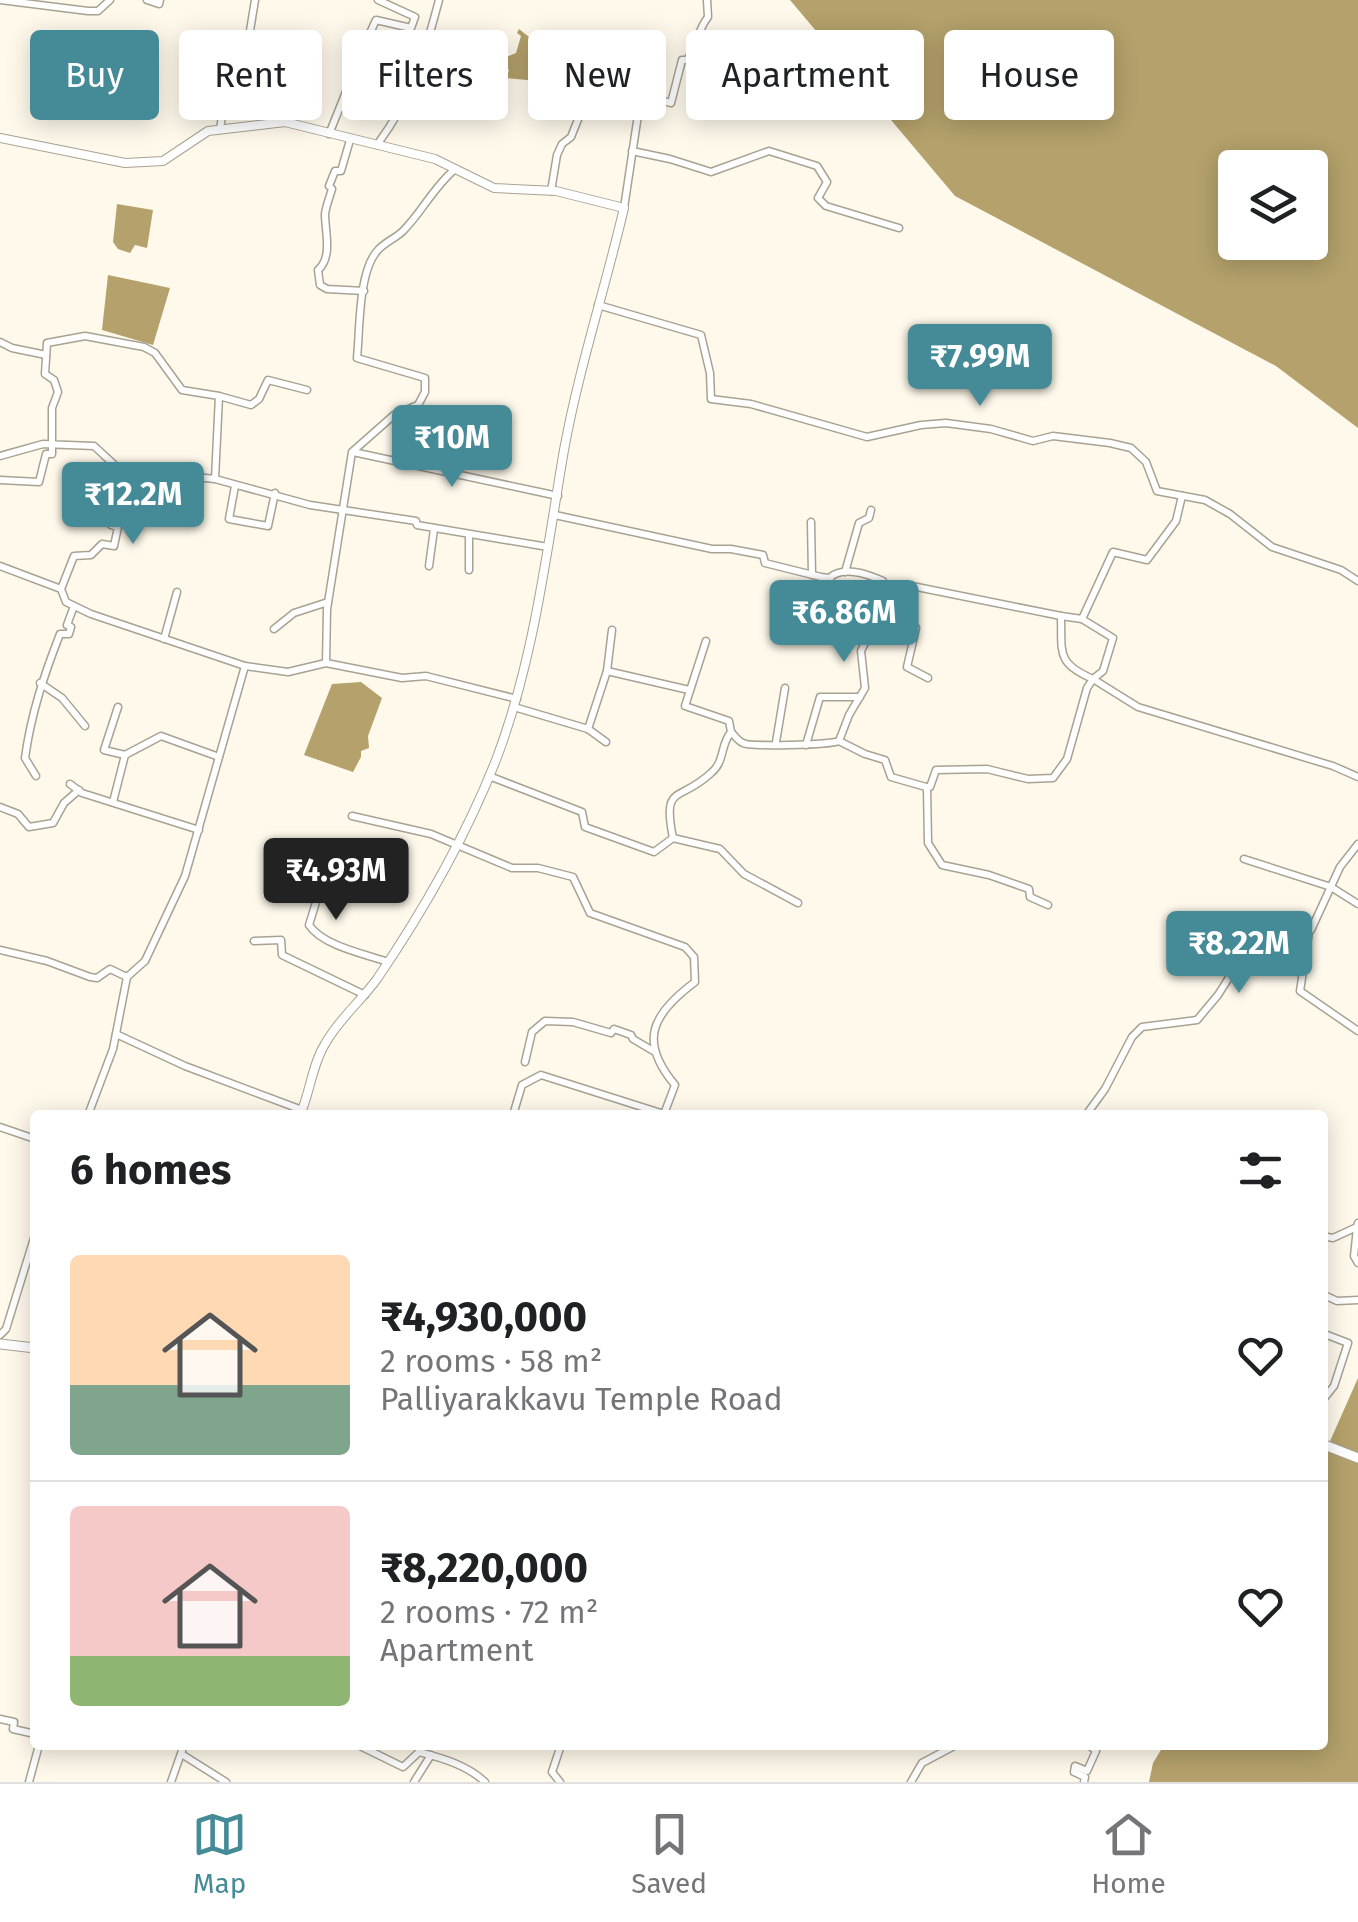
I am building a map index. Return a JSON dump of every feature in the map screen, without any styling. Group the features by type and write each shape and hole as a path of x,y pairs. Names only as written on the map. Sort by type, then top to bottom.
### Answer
{"main road":[{"path":"0,1344 30,1347"},
{"path":"1328,1446 1358,1458"}],"street":[{"path":"0,0 88,12 98,11 110,0"},
{"path":"147,0 159,4 160,0"},
{"path":"220,130 223,108 248,43 254,0"},
{"path":"328,134 376,20 411,28 415,17 378,0"},
{"path":"376,146 408,101 439,0"},
{"path":"666,102 671,103 682,60 687,60 697,47 701,26 708,17 707,0"},
{"path":"551,191 557,155 578,120"},
{"path":"303,1110 324,1044 416,923 489,776 516,703 534,633 579,377 624,208 637,120"},
{"path":"0,138 126,163 163,161 208,131 285,122 435,159 494,188 551,191 624,208"},
{"path":"350,140 341,171 335,171 329,186 332,188 324,212 328,253 318,270 320,285 326,289 364,291"},
{"path":"632,151 711,172 768,150 816,166 827,182 818,198 826,206 899,228"},
{"path":"326,664 328,602 352,452 394,415 418,405 425,392 425,378 358,358 364,291 375,251 401,234 436,186 454,170"},
{"path":"598,305 701,335 710,373 711,399 717,402 751,404 866,437 946,423 991,429 1033,441 1053,436 1132,448 1146,462 1157,491 1205,500 1272,547 1341,570 1358,581"},
{"path":"0,480 38,482 46,454 52,454 52,408 58,392 54,380 44,374 46,343 85,336 144,347 155,352 182,390 251,405 259,399 268,380 306,390"},
{"path":"0,342 46,355"},
{"path":"215,479 219,396"},
{"path":"0,456 43,444 94,446 119,469 215,479 310,505 548,547"},
{"path":"352,452 558,496"},
{"path":"161,473 122,490 111,525 118,527 114,546 102,544 92,555 74,556 61,589 66,602 246,666 288,672 326,664 402,678 426,676 588,729 606,742"},
{"path":"235,486 230,519 268,526 276,493"},
{"path":"1082,620 1112,552 1147,560 1176,521 1182,496"},
{"path":"844,572 859,523 869,518 871,510"},
{"path":"555,515 674,538 712,550 764,555 765,563 812,575 830,578 844,572 883,582 883,615 861,651 866,680 839,741"},
{"path":"811,522 812,575"},
{"path":"430,566 434,529"},
{"path":"469,570 470,535"},
{"path":"0,566 61,589"},
{"path":"884,592 904,594 907,585 1082,620 1113,638 1103,671 1087,688 1067,759 1053,778 1028,780 987,769 936,770 927,787 928,843 942,865 1030,889 1030,897 1048,904"},
{"path":"164,639 177,592"},
{"path":"274,628 294,614 328,602"},
{"path":"36,776 25,758 40,684 60,634 68,634 74,606"},
{"path":"883,615 916,628 907,666 928,678"},
{"path":"1061,616 1063,660 1070,670 1093,679 1138,707 1358,776"},
{"path":"588,729 607,670 612,630"},
{"path":"706,641 685,706 728,721 731,732 743,744 827,745 839,741 885,760 891,777 927,787"},
{"path":"90,1110 116,1034 128,977 145,961 184,876 246,666"},
{"path":"607,670 689,690"},
{"path":"40,684 62,698 85,726"},
{"path":"776,742 785,688"},
{"path":"806,745 820,697 860,697"},
{"path":"118,707 104,750 126,755 161,736 219,757"},
{"path":"673,838 667,820 670,803 712,772 722,758 722,742 731,732"},
{"path":"113,802 126,755"},
{"path":"489,776 582,812 586,827 654,852 673,838 720,849 744,874 798,904"},
{"path":"70,784 199,830"},
{"path":"0,807 18,814 29,827 53,823 64,803 79,790"},
{"path":"352,816 431,834 512,868 538,868 573,877 590,913 685,947 694,956 696,982 674,998 653,1028 656,1062 675,1085 666,1110"},
{"path":"1358,844 1340,867 1310,931 1300,990 1358,1032"},
{"path":"1244,858 1330,887 1358,904"},
{"path":"328,860 309,925 312,931 349,950 388,962"},
{"path":"1090,1110 1142,1027 1197,1020 1236,965 1310,931"},
{"path":"254,941 281,940 282,955 365,994"},
{"path":"0,950 48,961 90,977 97,978 110,970 128,977"},
{"path":"526,1062 532,1032 546,1021 573,1022 611,1033 614,1028 632,1035 633,1040 655,1052"},
{"path":"116,1034 295,1110"},
{"path":"514,1110 522,1085 540,1075 651,1110"},
{"path":"0,1127 30,1137"},
{"path":"1328,1237 1358,1225"},
{"path":"1358,1225 1354,1256 1358,1264"},
{"path":"0,1335 6,1329 30,1254"},
{"path":"1328,1297 1337,1301 1358,1300"},
{"path":"1328,1335 1348,1343 1328,1394"},
{"path":"0,1719 14,1722 13,1729 30,1733"},
{"path":"30,1782 38,1750"},
{"path":"171,1782 184,1750"},
{"path":"368,1750 403,1767 419,1752 431,1755 475,1772 485,1782"},
{"path":"559,1750 552,1772 560,1782"},
{"path":"911,1782 922,1763 947,1750"},
{"path":"1084,1782 1085,1776 1074,1772 1076,1766 1087,1770 1096,1750"},
{"path":"183,1755 226,1782"},
{"path":"414,1782 431,1755"}],"shaded area":[{"path":"790,0 1358,0 1358,428 1276,366 955,196 891,120 924,120 924,30 815,30"},
{"path":"519,29 528,36 528,80 508,78 508,56 516,53 521,36 517,33"},
{"path":"117,204 153,210 147,248 135,245 130,253 118,249 113,242"},
{"path":"108,275 170,288 153,345 102,330"},
{"path":"361,682 382,698 368,736 369,748 361,751 353,772 304,755 332,684"},
{"path":"1358,1378 1358,1782 1149,1782 1161,1750 1328,1750 1328,1446"}]}
